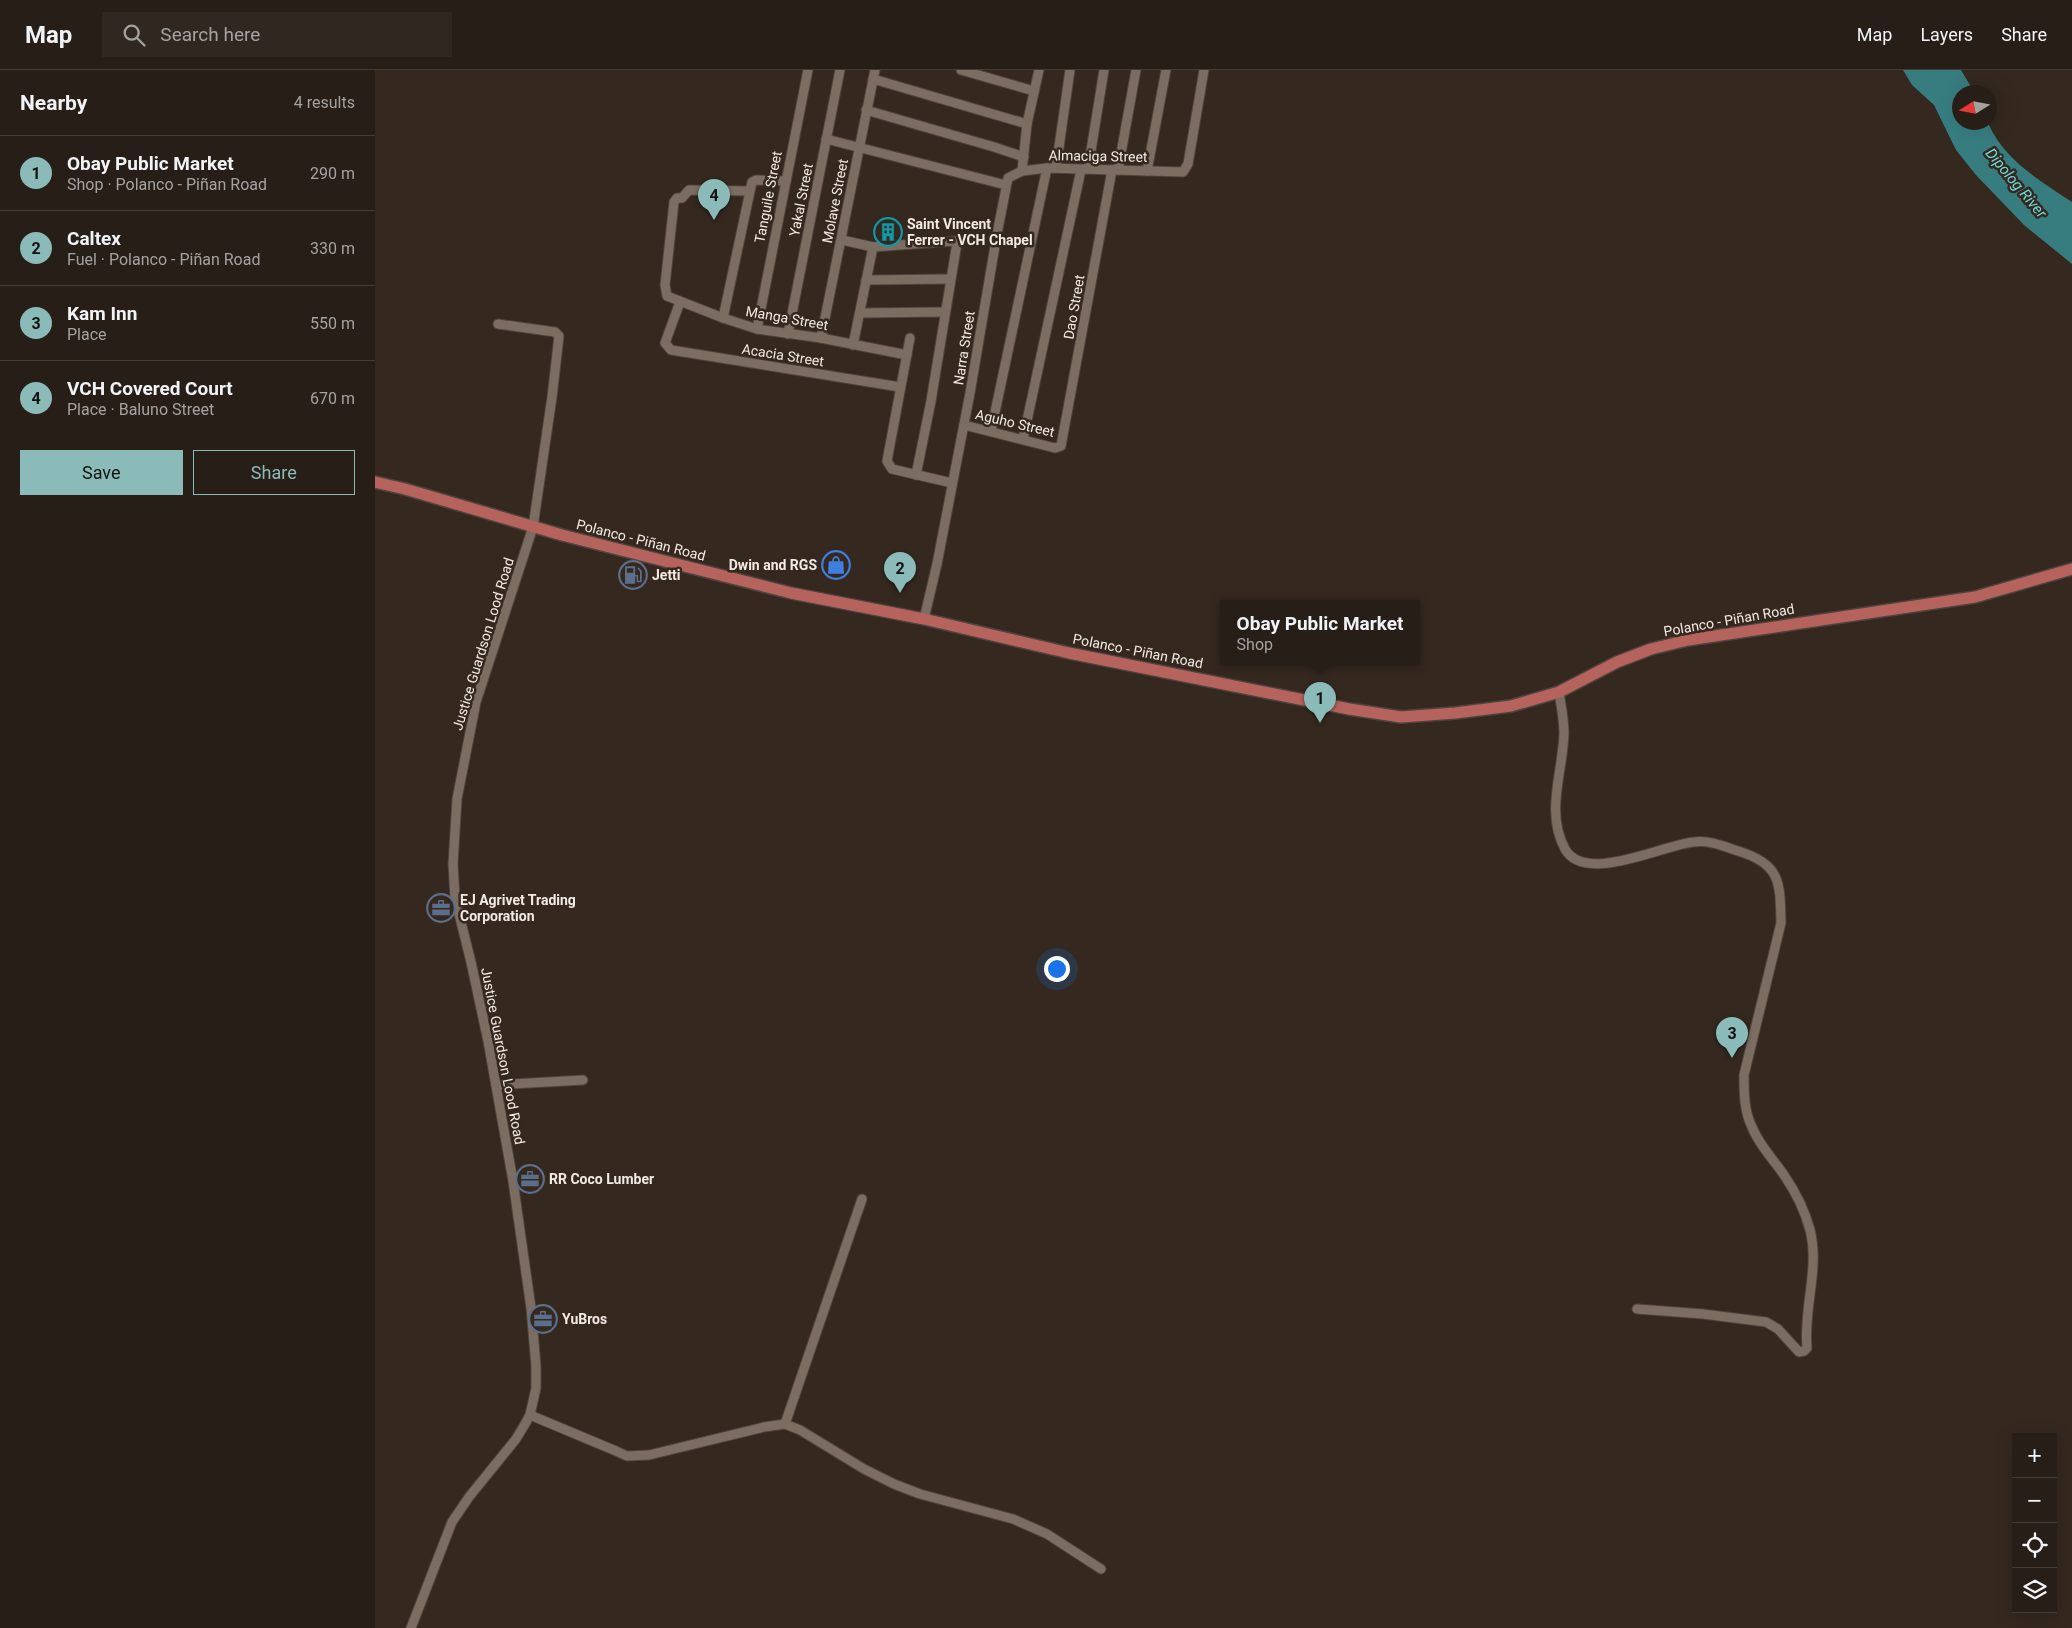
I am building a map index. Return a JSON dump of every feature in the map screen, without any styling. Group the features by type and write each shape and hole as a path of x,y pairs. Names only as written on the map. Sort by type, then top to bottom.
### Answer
{"main road":[{"name":"Polanco - Piñan Road","path":"375,482 533,526 791,593 924,619 1069,653 1349,709 1401,717 1511,706 1559,692 1617,662 1651,649 1688,640 1975,597 2072,569"}],"street":[{"name":"Tanguile Street","path":"757,329 784,182 808,70"},
{"name":"Yakal Street","path":"788,334 840,70"},
{"path":"961,70 1034,91"},
{"path":"1018,173 1023,157 1027,124 1039,70"},
{"path":"991,432 1051,168 1071,70"},
{"path":"1023,439 1084,169 1104,70"},
{"name":"Dao Street","path":"1059,448 1063,441 1136,70"},
{"path":"1147,171 1166,70"},
{"name":"Almaciga Street","path":"1018,173 1051,168 1183,172 1188,164 1205,70"},
{"path":"874,74 1027,124"},
{"name":"Molave Street","path":"821,338 874,74"},
{"path":"866,110 1023,157"},
{"path":"826,139 1006,185"},
{"name":"Narra Street","path":"924,619 937,564 964,425 1006,185 1008,178 1018,173"},
{"path":"723,318 752,182 756,180 784,182"},
{"name":"Manga Street","path":"749,191 689,190 682,198 677,198 674,202 665,285 666,294 680,302 757,329 821,338 907,355"},
{"path":"841,240 873,247 955,241 958,246 950,279 931,401 916,475"},
{"path":"853,345 873,247"},
{"path":"866,280 950,279"},
{"name":"Acacia Street","path":"680,302 665,344 671,350 900,387"},
{"path":"860,313 945,312"},
{"name":"Justice Guardson Lood Road","path":"411,1628 452,1522 469,1497 516,1439 530,1415 536,1374 531,1308 513,1181 496,1085 453,882 457,799 477,702 533,526 559,336 555,332 497,324"},
{"path":"909,338 887,461 892,469 952,483"},
{"name":"Aguho Street","path":"964,425 1059,448"},
{"path":"1559,692 1564,733 1555,807 1557,827 1566,851 1575,858 1585,862 1599,863 1640,858 1693,842 1709,842 1764,862 1772,869 1776,877 1781,904 1781,923 1744,1075 1744,1098 1751,1128 1785,1176 1799,1202 1810,1230 1814,1270 1805,1328 1807,1348 1799,1352 1778,1329 1766,1322 1703,1314 1637,1309"},
{"path":"496,1085 583,1080"},
{"path":"785,1424 862,1199"},
{"path":"530,1415 622,1454 639,1456 681,1448 764,1427 785,1424 801,1430 864,1469 894,1484 919,1494 1013,1519 1047,1534 1101,1569"}],"water":[{"name":"Dipolog River","path":"1903,70 1961,70 1970,85 1952,85 1952,130 1992,130 2013,159 2035,177 2072,202 2072,264 2024,225 1976,175 1956,150 1934,105 1912,85"}],"place":[{"name":"VCH Covered Court","path":"714,220"},
{"name":"Saint Vincent Ferrer - VCH Chapel","path":"888,232"},
{"name":"Dwin and RGS","path":"836,565"},
{"name":"Jetti","path":"633,575"},
{"name":"Caltex","path":"900,593"},
{"name":"Obay Public Market","path":"1320,723"},
{"name":"EJ Agrivet Trading Corporation","path":"441,908"},
{"name":"Kam Inn","path":"1732,1058"},
{"name":"RR Coco Lumber","path":"530,1179"},
{"name":"YuBros","path":"543,1319"}]}
